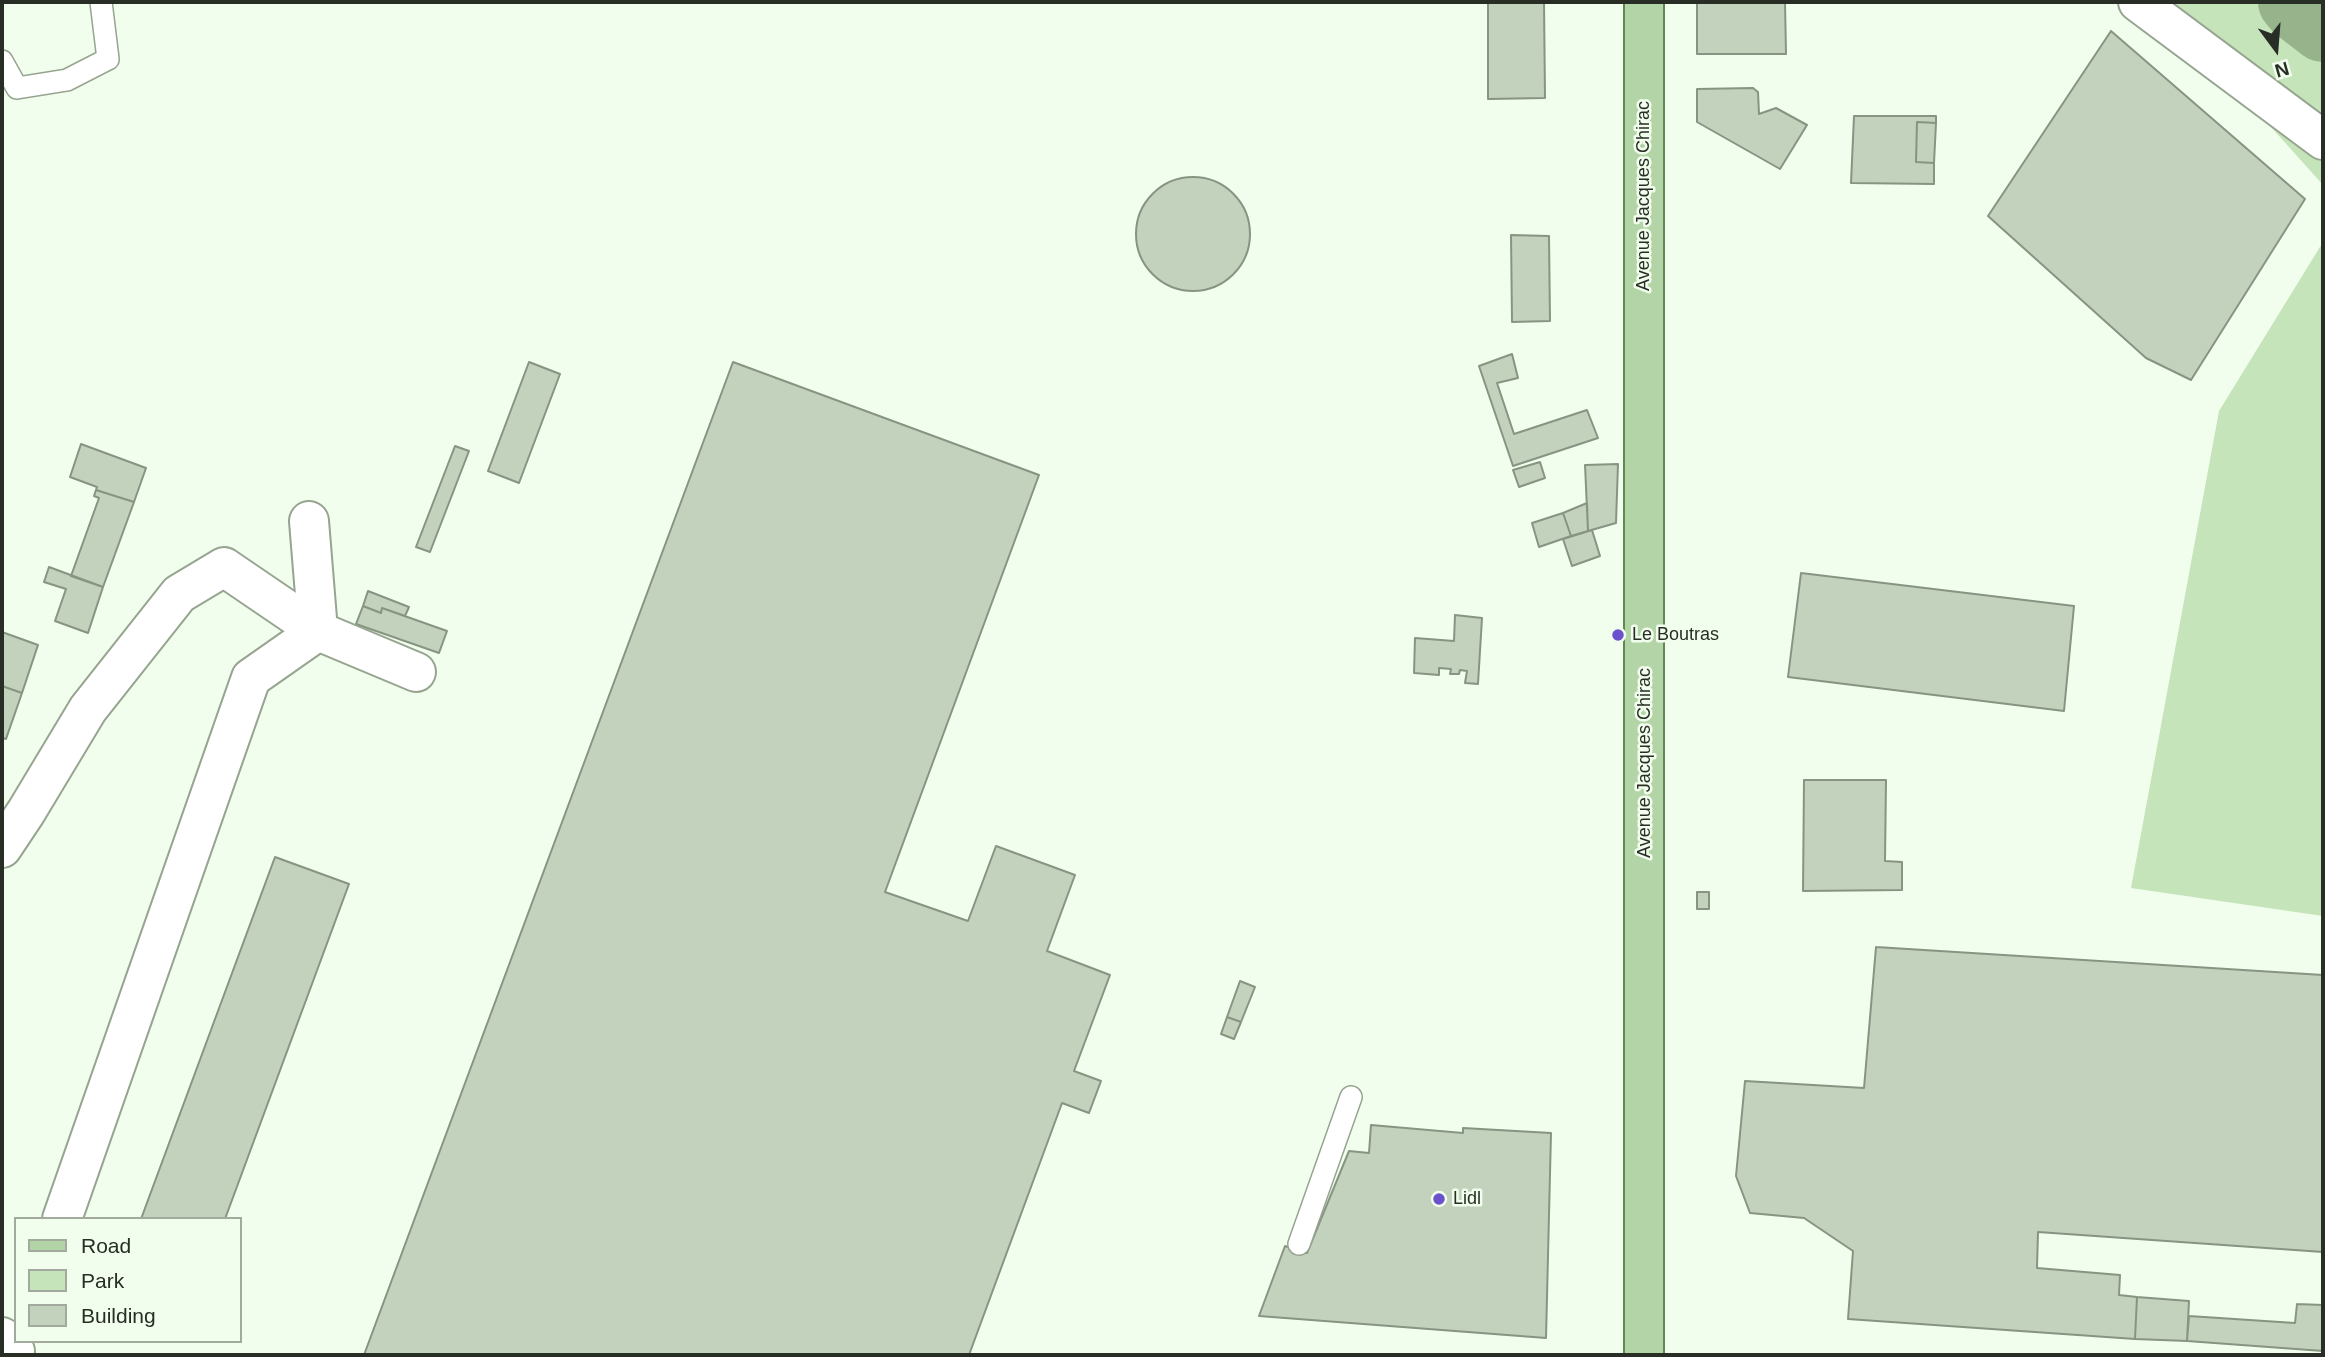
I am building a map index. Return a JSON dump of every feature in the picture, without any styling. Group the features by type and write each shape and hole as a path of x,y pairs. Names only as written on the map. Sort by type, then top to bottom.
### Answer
{"main road":[{"name":"Avenue Jacques Chirac","path":"1644,2 1644,1355"}],"street":[{"path":"2138,2 2323,140"},
{"path":"309,521 318,631"},
{"path":"2,848 88,709 179,594 224,567 318,631 416,672"},
{"path":"63,1217 251,678 318,631"}],"lane":[{"path":"2,61 17,88 67,80 108,59 101,2"},
{"path":"1299,1244 1351,1097"}],"green space":[{"path":"2159,2 2323,2 2323,185"},
{"path":"2323,242 2323,916 2131,888 2219,411"}],"building":[{"path":"1488,2 1544,2 1545,98 1488,99"},
{"path":"1697,2 1785,2 1786,54 1697,54"},
{"path":"2111,31 2305,199 2191,380 2146,358 1988,216"},
{"path":"1753,88 1758,92 1759,114 1776,108 1807,125 1780,169 1697,122 1697,89"},
{"path":"1854,116 1936,116 1936,123 1917,122 1916,162 1934,163 1934,184 1851,183"},
{"path":"1917,122 1936,123 1934,163 1916,162"},
{"path":"1193,177 1215,181 1225,186 1241,202 1246,212 1250,234 1246,256 1241,266 1225,282 1215,287 1193,291 1171,287 1161,282 1145,266 1140,256 1136,234 1140,212 1145,202 1161,186 1171,181"},
{"path":"1511,235 1549,236 1550,321 1512,322"},
{"path":"1512,354 1518,378 1497,383 1514,434 1587,410 1598,438 1513,466 1479,366"},
{"path":"529,362 560,374 519,483 488,471"},
{"path":"733,362 1039,475 885,892 968,921 996,846 1075,875 1047,951 1110,975 1074,1071 1101,1081 1089,1113 1062,1103 969,1355 364,1355"},
{"path":"81,444 146,468 134,502 96,490 97,487 70,477"},
{"path":"455,446 469,451 430,552 416,547"},
{"path":"1540,462 1545,478 1519,487 1513,470"},
{"path":"1618,464 1616,523 1588,531 1585,465"},
{"path":"96,490 134,502 103,587 71,576 99,498 94,496"},
{"path":"1587,503 1588,531 1571,536 1563,513"},
{"path":"1563,513 1571,536 1539,547 1532,523"},
{"path":"1592,530 1600,556 1572,566 1563,539"},
{"path":"49,567 103,587 88,633 55,621 66,589 44,582"},
{"path":"1801,573 2074,606 2064,711 1788,677"},
{"path":"368,591 409,607 405,616 382,608 381,613 363,606"},
{"path":"363,606 381,613 382,608 447,631 439,653 356,624"},
{"path":"1455,615 1482,618 1478,684 1465,683 1467,671 1460,670 1459,674 1450,674 1451,669 1439,668 1439,675 1414,673 1415,638 1454,641"},
{"path":"2,632 38,645 22,693 2,686"},
{"path":"2,686 22,693 6,739 2,738"},
{"path":"1804,780 1886,780 1885,861 1902,862 1902,890 1803,891"},
{"path":"275,857 349,884 226,1217 142,1217"},
{"path":"1697,892 1709,892 1709,909 1697,909"},
{"path":"1876,947 2323,975 2323,1252 2038,1232 2037,1268 2120,1275 2119,1295 2137,1297 2135,1339 1848,1319 1853,1251 1804,1218 1750,1213 1736,1176 1745,1081 1864,1088"},
{"path":"1240,981 1255,987 1241,1022 1227,1017"},
{"path":"1227,1017 1241,1022 1234,1039 1221,1034"},
{"name":"Lidl","path":"1371,1125 1463,1133 1463,1128 1551,1133 1546,1338 1259,1316 1285,1246 1307,1253 1349,1151 1369,1153"},
{"path":"2137,1297 2189,1301 2187,1341 2135,1339"},
{"path":"2297,1304 2323,1305 2323,1351 2187,1341 2189,1316 2295,1323"}],"waterway":[{"path":"2291,2 2323,29"}],"place":[{"name":"Le Boutras","path":"1618,635"},
{"name":"Lidl","path":"1439,1199"}]}
